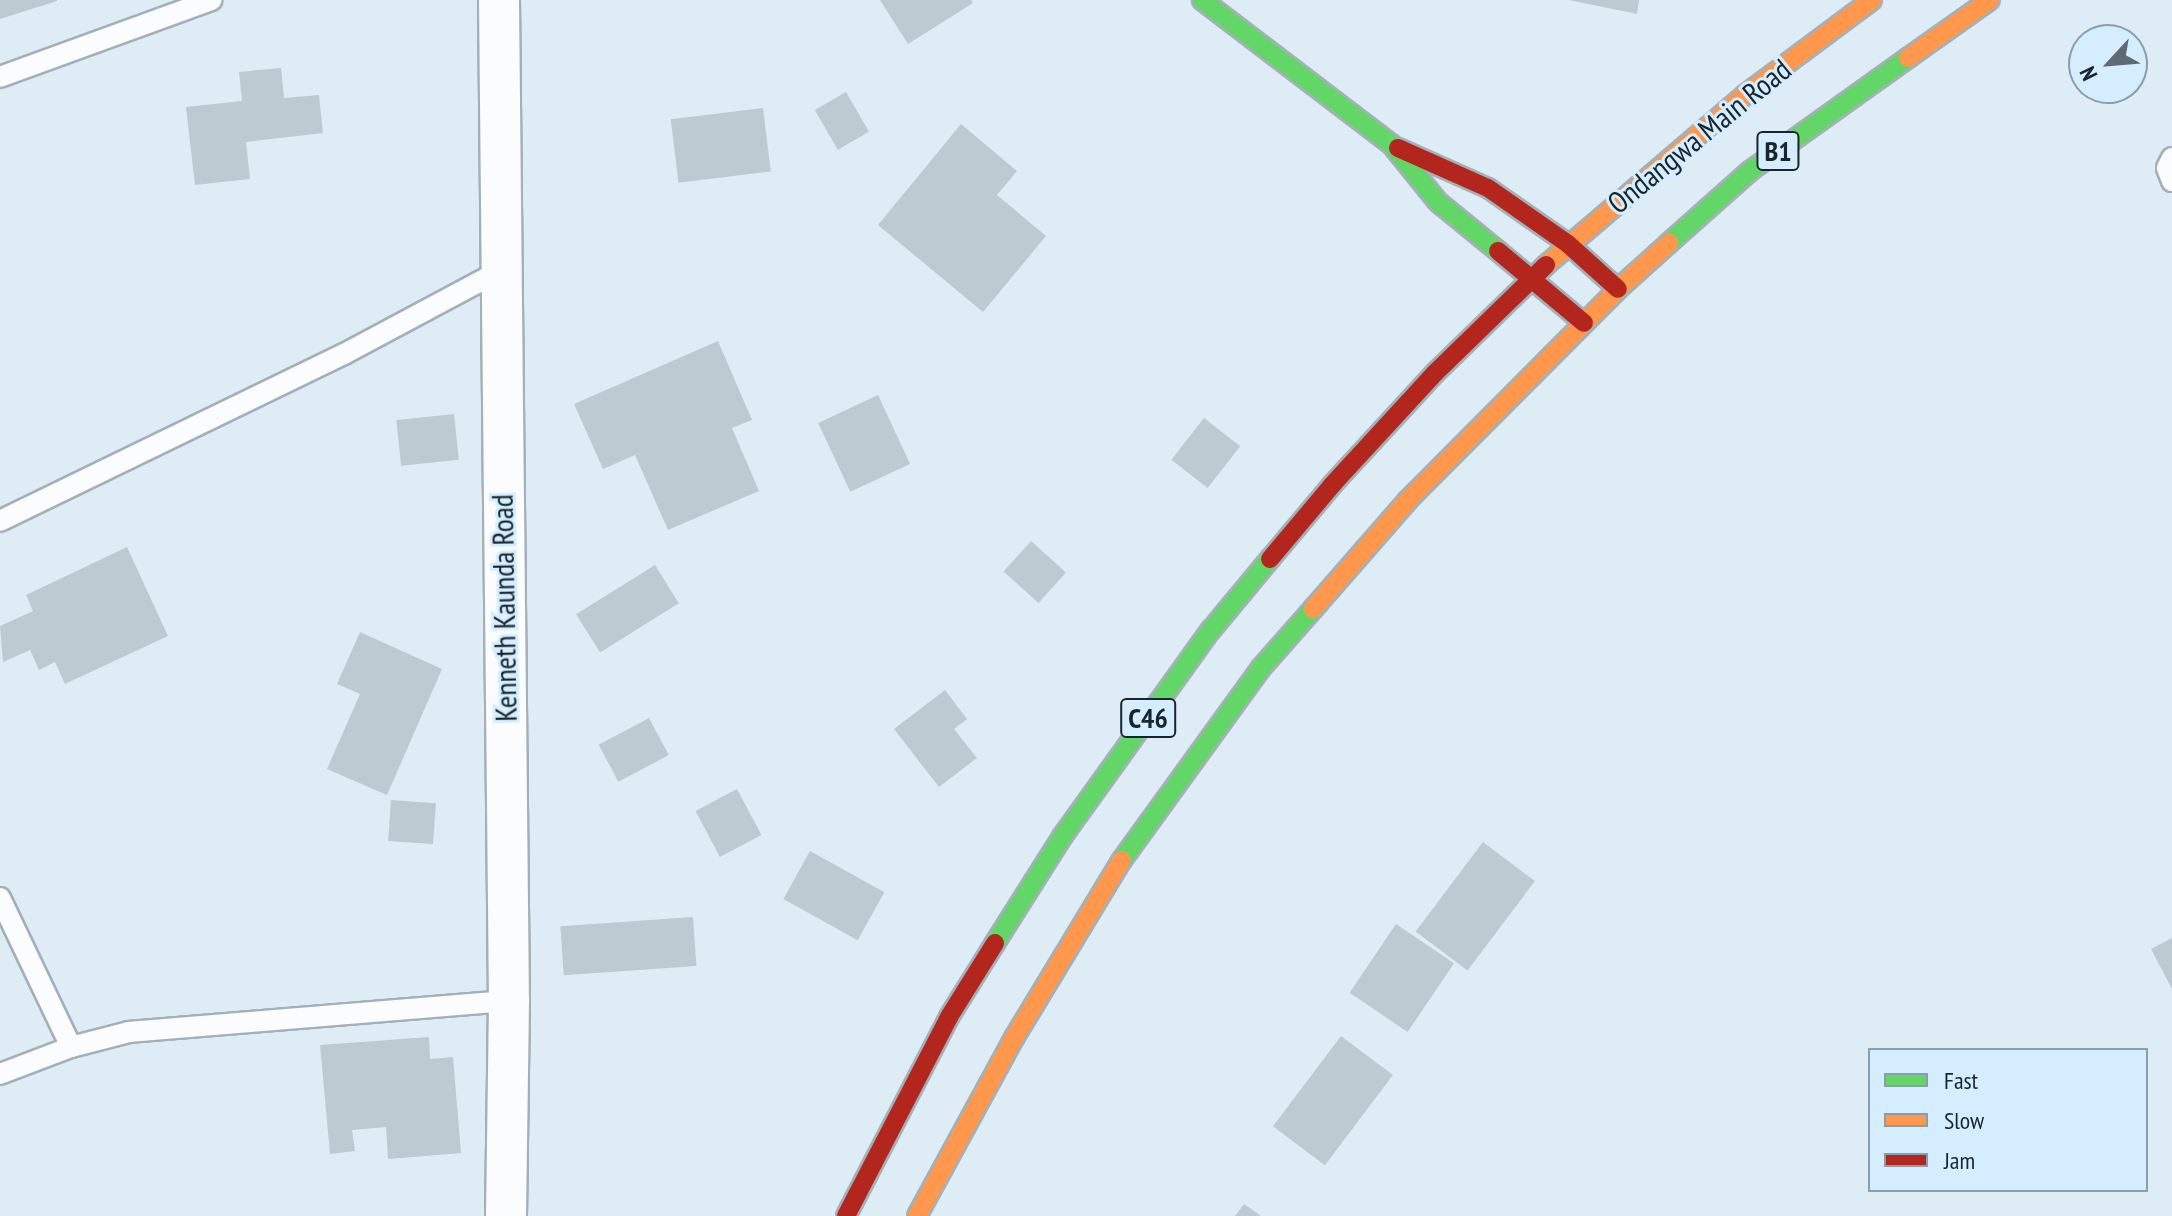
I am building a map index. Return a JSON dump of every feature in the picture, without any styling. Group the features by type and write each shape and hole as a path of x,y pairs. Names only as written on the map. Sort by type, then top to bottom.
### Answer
{"main road":[{"path":"1202,0 1392,145 1488,188 1568,244 1618,289"},
{"name":"Ondangwa Main Road","path":"1532,281 1568,244 1746,94 1872,0"},
{"name":"Ondangwa Main Road","path":"1584,323 1750,171 1990,0"},
{"path":"1392,145 1438,202 1584,323"},
{"name":"C46","path":"846,1216 949,1017 1062,837 1202,643 1332,485 1435,373 1532,281"},
{"name":"C46","path":"917,1216 1014,1038 1125,856 1261,668 1408,500 1584,323"}],"street":[{"name":"Kenneth Kaunda Road","path":"499,0 509,1001 506,1216"}],"lane":[{"path":"0,77 211,0"},
{"path":"2172,158 2167,168 2172,181"},
{"path":"0,521 344,354 501,270"},
{"path":"0,898 71,1047"},
{"path":"0,1074 71,1047 129,1032 509,1001"}],"building":[{"path":"0,0 57,0 57,1 0,19"},
{"path":"880,0 971,0 973,3 908,44"},
{"path":"1569,0 1639,0 1637,14"},
{"path":"281,68 284,98 319,95 323,133 246,142 250,179 195,185 186,107 242,101 239,72"},
{"path":"846,92 869,132 838,150 815,110"},
{"path":"763,108 771,172 678,183 671,119"},
{"path":"961,124 1017,171 997,195 1046,236 983,312 878,225"},
{"path":"718,341 752,420 732,428 759,491 668,530 635,455 603,469 574,404"},
{"path":"878,395 910,464 850,492 818,423"},
{"path":"454,414 459,460 401,466 396,420"},
{"path":"1204,418 1240,446 1208,488 1171,460"},
{"path":"1031,541 1066,572 1038,603 1004,571"},
{"path":"127,547 168,636 65,684 55,662 39,670 30,650 3,662 0,626 33,611 26,595"},
{"path":"655,565 679,603 600,652 576,614"},
{"path":"360,632 442,669 387,795 327,769 360,694 337,684"},
{"path":"945,690 967,719 954,729 977,758 939,787 894,729"},
{"path":"649,718 669,755 618,782 599,745"},
{"path":"737,789 761,835 720,857 696,811"},
{"path":"391,800 436,803 433,844 388,841"},
{"path":"1483,842 1535,881 1468,971 1416,931"},
{"path":"810,851 884,892 858,940 783,899"},
{"path":"693,917 696,966 564,975 560,926"},
{"path":"1396,924 1454,963 1408,1032 1350,993"},
{"path":"2172,938 2172,989 2151,949"},
{"path":"1341,1036 1393,1075 1325,1165 1273,1126"},
{"path":"429,1037 430,1059 453,1057 461,1153 388,1159 386,1127 352,1130 355,1151 330,1154 320,1045"},
{"path":"1244,1204 1261,1216 1235,1216"}],"traffic: fast":[{"path":"1202,0 1392,145 1438,202 1498,251"},
{"path":"1669,243 1750,171 1908,58"},
{"path":"995,943 1062,837 1211,630 1270,559"},
{"path":"1122,860 1261,668 1313,609"}],"traffic: slow":[{"path":"1546,265 1746,94 1872,0"},
{"path":"1908,58 1990,0"},
{"path":"1313,609 1408,500 1618,289 1669,243"},
{"path":"917,1216 1014,1038 1122,860"}],"traffic: jam":[{"path":"1398,148 1488,188 1568,244 1618,289"},
{"path":"1498,251 1584,323"},
{"path":"1270,559 1332,485 1435,373 1546,265"},
{"path":"846,1216 949,1017 995,943"}]}
